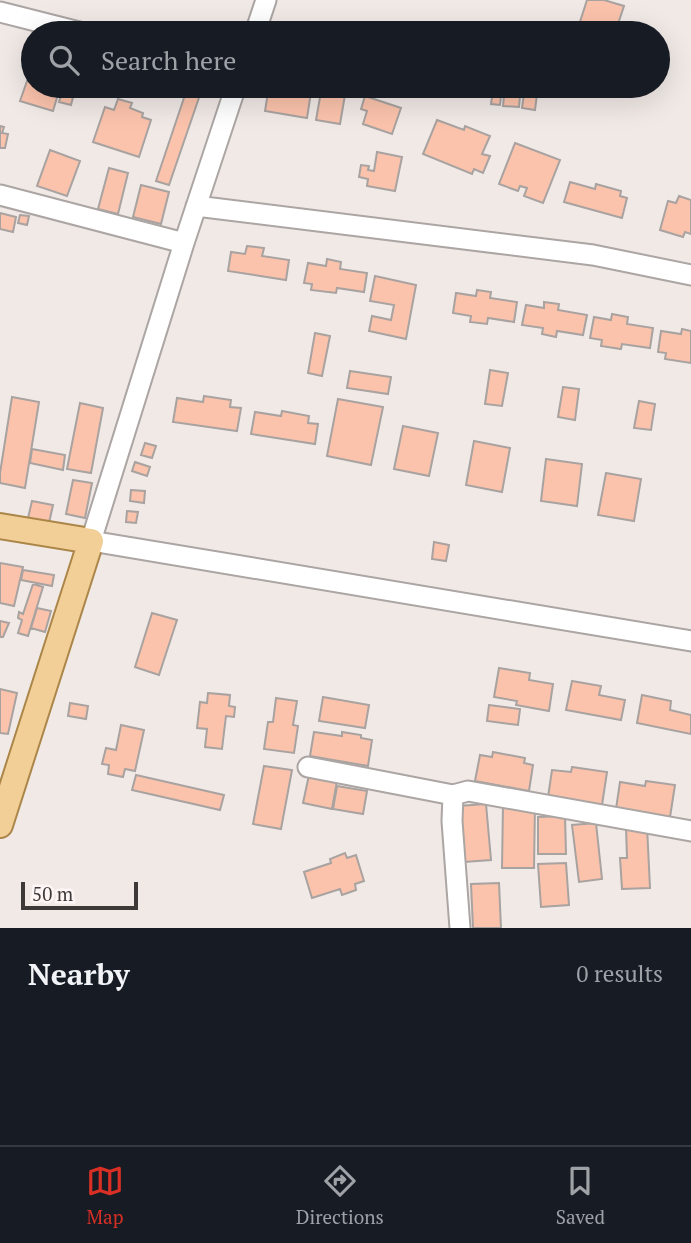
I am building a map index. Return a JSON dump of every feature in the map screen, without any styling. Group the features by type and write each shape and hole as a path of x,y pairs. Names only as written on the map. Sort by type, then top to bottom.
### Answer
{"main road":[{"path":"0,526 91,541 0,825"}],"street":[{"path":"259,21 266,0"},
{"path":"0,12 36,21"},
{"path":"232,98 91,541 691,641"},
{"path":"0,195 184,243"},
{"path":"196,206 593,255 691,275"},
{"path":"308,767 453,795 468,791 691,831"},
{"path":"453,795 452,821 460,928"}],"building":[{"path":"587,0 604,0 624,6 619,21 580,21"},
{"path":"21,98 57,98 53,111 20,101"},
{"path":"60,98 73,98 71,105 59,102"},
{"path":"184,98 199,98 169,185 156,181"},
{"path":"267,98 310,98 307,118 265,111"},
{"path":"320,98 344,98 340,124 316,120"},
{"path":"364,98 401,108 392,134 363,124 367,111 361,109"},
{"path":"492,98 501,98 500,105 491,104"},
{"path":"504,98 520,98 519,107 503,106"},
{"path":"523,98 536,98 535,110 522,108"},
{"path":"118,99 132,103 130,108 143,113 142,117 151,120 139,157 93,142 105,107 114,110"},
{"path":"437,120 464,130 465,126 490,136 482,154 490,156 483,173 474,169 472,174 423,154"},
{"path":"0,126 4,127 2,133 8,134 5,148 0,148"},
{"path":"515,143 560,160 543,203 524,196 527,188 520,186 518,191 499,184"},
{"path":"50,150 80,161 67,196 37,186"},
{"path":"377,152 402,157 395,191 367,186 368,179 359,177 361,165 369,166 368,170 374,171"},
{"path":"109,168 128,173 118,214 98,209"},
{"path":"570,182 595,189 596,184 621,191 620,196 627,198 622,218 564,202"},
{"path":"141,185 169,192 161,224 133,217"},
{"path":"679,196 691,200 691,234 685,232 683,237 660,230 668,201 676,203"},
{"path":"0,213 16,217 13,232 0,229"},
{"path":"20,215 29,216 27,225 18,223"},
{"path":"247,246 264,248 262,256 289,260 286,280 228,271 231,252 245,254"},
{"path":"327,259 341,262 340,269 367,273 364,292 337,288 336,293 311,290 312,284 304,283 308,263 326,266"},
{"path":"375,276 416,285 406,339 369,331 372,316 391,320 394,305 370,301"},
{"path":"477,290 491,292 490,298 517,302 514,322 488,318 487,324 470,322 471,316 453,313 456,293 476,296"},
{"path":"544,302 559,304 558,310 587,315 583,335 557,331 556,337 542,334 543,328 522,325 526,305 544,308"},
{"path":"612,314 628,317 627,324 653,328 650,348 622,344 621,349 601,346 602,340 590,338 594,317 611,320"},
{"path":"682,329 691,331 691,363 665,359 666,353 658,352 661,331 681,334"},
{"path":"315,333 330,336 322,376 308,373"},
{"path":"490,370 508,373 502,406 485,404"},
{"path":"350,371 391,377 388,394 347,388"},
{"path":"563,387 579,389 575,420 558,417"},
{"path":"204,396 231,400 230,407 241,408 237,431 173,422 177,398 203,402"},
{"path":"12,397 39,402 25,488 0,483"},
{"path":"338,399 383,407 371,465 327,456"},
{"path":"639,401 655,404 651,430 634,428"},
{"path":"80,403 103,408 91,473 67,469"},
{"path":"282,411 309,416 308,423 318,424 315,444 251,434 255,412 281,416"},
{"path":"403,426 438,433 429,476 394,469"},
{"path":"474,441 510,448 502,492 466,485"},
{"path":"145,443 156,446 152,458 141,455"},
{"path":"32,449 65,455 63,470 30,463"},
{"path":"546,459 582,464 577,506 541,501"},
{"path":"135,462 150,467 147,476 132,471"},
{"path":"606,473 641,479 634,521 598,515"},
{"path":"73,480 92,483 85,518 66,514"},
{"path":"131,490 145,491 144,503 130,501"},
{"path":"32,501 53,505 49,523 28,518"},
{"path":"127,511 138,512 136,523 126,522"},
{"path":"434,542 449,545 446,561 432,559"},
{"path":"0,563 23,567 14,606 0,603"},
{"path":"23,570 54,575 52,586 21,580"},
{"path":"33,584 43,587 28,636 18,633 22,620 18,618 19,612 23,614"},
{"path":"37,608 51,611 45,632 31,628"},
{"path":"152,613 177,620 159,675 135,667"},
{"path":"0,621 9,623 3,637 0,637"},
{"path":"499,668 530,673 529,680 553,684 549,711 516,705 517,701 494,697"},
{"path":"572,681 601,686 599,695 625,700 621,720 566,710"},
{"path":"0,689 17,693 8,734 0,733"},
{"path":"208,693 230,695 229,706 235,707 234,717 226,716 222,749 205,747 207,729 197,728 200,702 207,703"},
{"path":"642,695 671,701 670,710 691,715 691,734 637,723"},
{"path":"323,697 369,705 365,728 319,721"},
{"path":"276,698 297,701 293,725 298,726 294,753 264,749 268,722 273,722"},
{"path":"70,703 88,706 86,719 68,716"},
{"path":"489,705 520,709 518,725 487,721"},
{"path":"121,725 144,730 135,771 125,769 123,777 108,774 109,765 102,764 106,748 116,750"},
{"path":"314,732 342,736 342,732 372,740 368,766 310,756"},
{"path":"493,752 525,758 524,763 533,765 529,791 475,781 480,755 492,757"},
{"path":"264,766 292,770 281,829 253,824"},
{"path":"572,767 607,772 602,805 548,797 552,770 571,772"},
{"path":"136,775 224,795 220,810 132,790"},
{"path":"309,775 337,781 332,809 303,803"},
{"path":"646,781 675,785 670,817 616,809 620,782 645,786"},
{"path":"337,786 367,791 363,814 333,809"},
{"path":"486,804 491,860 464,862 458,806"},
{"path":"503,804 535,805 534,868 502,868"},
{"path":"565,816 566,854 538,854 538,817"},
{"path":"596,823 602,879 579,882 572,825"},
{"path":"647,826 650,888 622,889 620,858 627,858 626,827"},
{"path":"345,853 347,858 356,855 364,881 355,884 356,890 342,895 340,889 312,898 304,872 331,863 330,859"},
{"path":"566,863 569,905 541,907 538,864"},
{"path":"499,883 501,928 473,928 471,884"}]}
